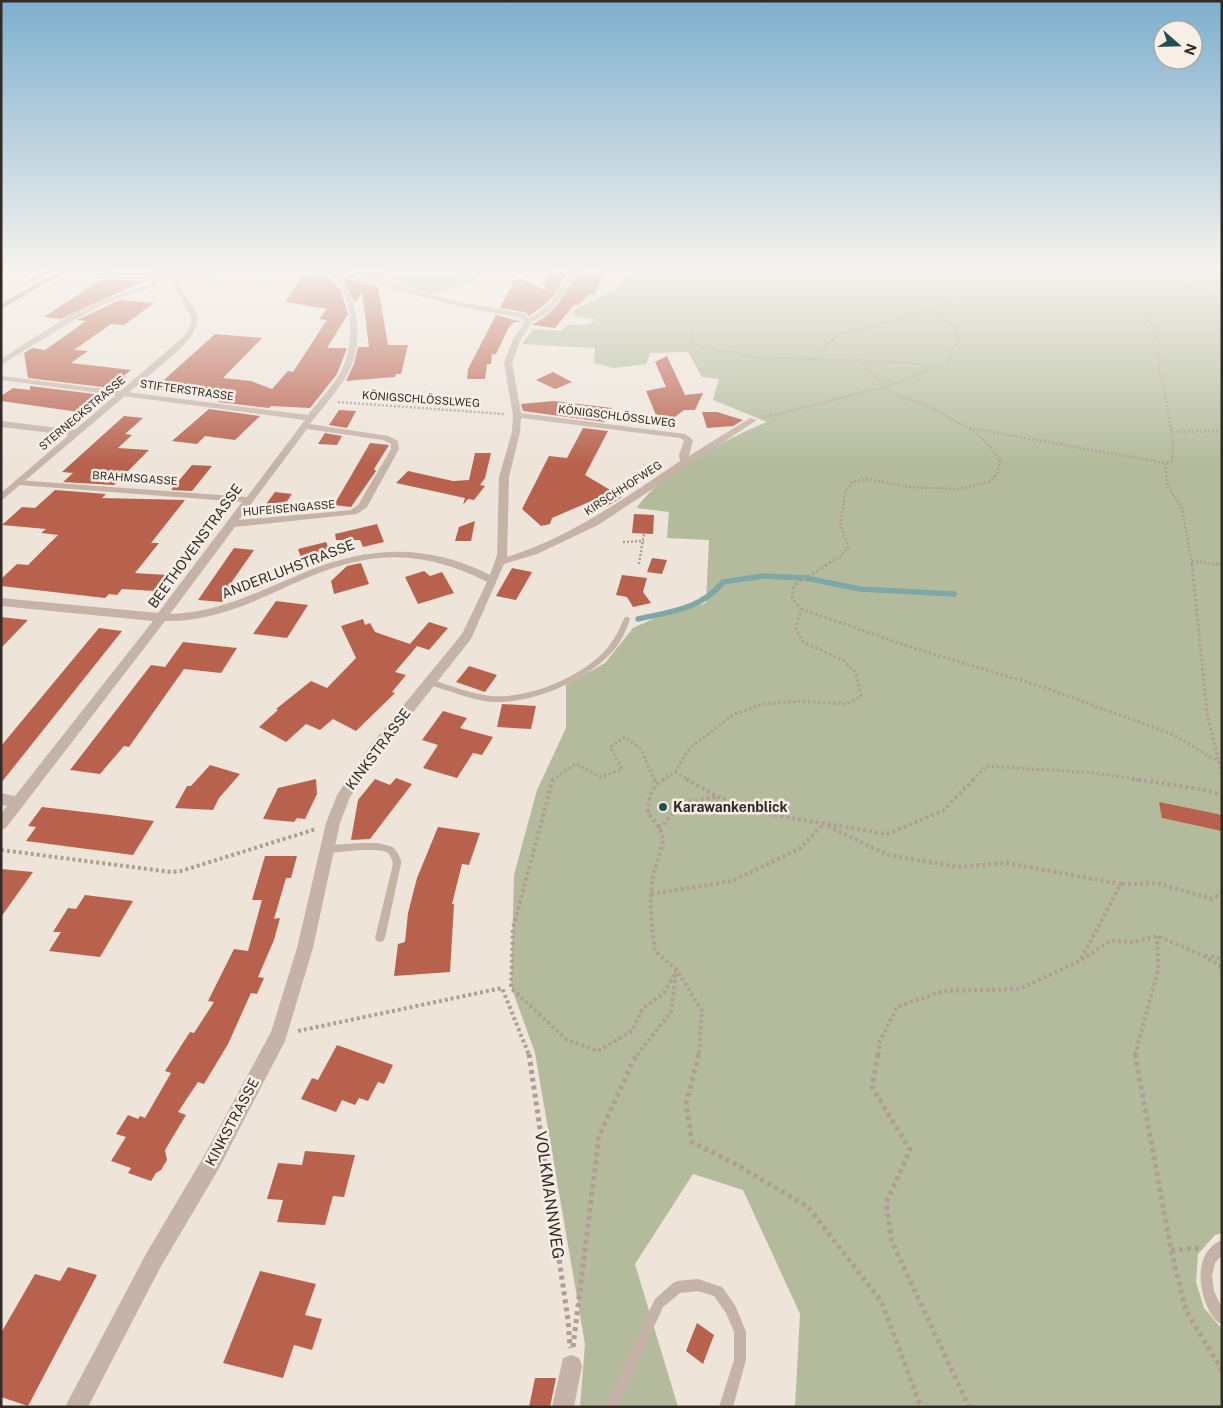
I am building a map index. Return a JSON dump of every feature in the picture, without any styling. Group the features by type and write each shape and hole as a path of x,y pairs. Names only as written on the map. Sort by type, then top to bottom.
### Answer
{"street":[{"path":"1,363 47,334"},
{"name":"STERNECKSTRASSE","path":"1,498 176,348 187,334"},
{"name":"BEETHOVENSTRASSE","path":"1,824 161,618 343,375 352,353 353,334"},
{"name":"KINKSTRASSE","path":"76,1407 153,1260 210,1163 279,1035 305,948 329,850 333,823 344,795 356,774 467,636 500,562 504,476 516,432 517,415 508,363 521,334"},
{"name":"STIFTERSTRASSE","path":"1,378 310,418"},
{"name":"KÖNIGSCHLÖSSLWEG","path":"517,415 682,436 689,440 684,455 684,462"},
{"name":"KIRSCHHOFWEG","path":"500,562 534,552 594,523 684,462 753,420"},
{"path":"1,424 76,433"},
{"name":"HUFEISENGASSE","path":"230,524 342,514 354,512 362,507 395,449 395,443 385,438 304,426"},
{"name":"BRAHMSGASSE","path":"19,482 248,500"},
{"name":"ANDERLUHSTRASSE","path":"1,602 161,618 194,616 249,602 344,561 371,555 408,554 431,558 482,574 492,580"},
{"path":"1,799 18,802"},
{"path":"563,1407 571,1366"}],"lane":[{"path":"429,682 498,699 530,694 586,671 599,661 617,641 625,628 627,619"},
{"path":"329,850 381,847 395,854 397,864 380,938"},
{"path":"1222,1246 1209,1261 1207,1288 1214,1309 1222,1318"},
{"path":"611,1407 659,1303 677,1287 698,1285 718,1291 731,1309 740,1332 740,1360 726,1407"}],"path":[{"path":"693,334 691,344 754,357 913,362 928,366 948,365 952,349 960,342 959,334"},
{"path":"817,360 822,350 842,334"},
{"path":"969,428 1004,436 1122,454 1165,463 1172,461 1175,454 1163,381 1159,372 1160,358 1152,345 1158,336 1157,334"},
{"path":"861,361 884,387 900,397 928,406 969,428 990,446 1000,461 997,474 989,482 960,489 909,487 867,479 852,482 845,493 840,524 848,547 841,556 794,585 792,598 801,609 907,646 1046,688 1174,735 1219,762"},
{"path":"753,420 884,387 923,373 928,366"},
{"name":"KÖNIGSCHLÖSSLWEG","path":"323,401 517,415"},
{"path":"1172,432 1222,431"},
{"path":"1165,463 1168,487 1182,508 1192,561 1206,713 1222,775"},
{"path":"639,564 644,533"},
{"path":"622,542 644,541"},
{"path":"1192,561 1222,565"},
{"path":"801,609 796,629 803,642 843,660 856,673 861,696 847,704 789,702 762,704 734,714 689,749 676,772 656,784 648,800 648,813 658,827 664,841 654,860 651,894 650,911 655,951 677,970 702,1011 700,1052 686,1104 692,1142 732,1162 808,1207 881,1301 921,1407"},
{"path":"656,784 641,749 625,737 610,747 622,769 601,777 576,764 553,778 513,928 511,988 567,1040 598,1051 632,1031 643,1008 664,993 677,970"},
{"path":"676,772 718,797 772,815 888,834 942,811 986,766 1094,773 1201,789 1222,795"},
{"path":"658,827 662,826 681,803 718,797"},
{"path":"1,850 176,872 333,823"},
{"path":"823,824 888,855 958,867 1006,863 1122,884 1157,883 1212,900 1222,893"},
{"path":"651,894 732,882 801,848 823,824"},
{"path":"1080,961 1122,884"},
{"path":"1157,936 1158,970 1135,1054 1170,1250 1186,1311 1222,1370"},
{"path":"969,1407 892,1242 886,1203 910,1150 872,1087 880,1041 897,1007 943,991 1019,989 1080,961 1110,941 1134,942 1157,936 1202,955 1222,967"},
{"path":"1202,955 1222,959"},
{"path":"571,1366 599,1136 633,1061 671,1012 677,970"},
{"name":"VOLKMANNWEG","path":"279,1035 502,988 530,1057 568,1320 571,1366"},
{"path":"1170,1250 1222,1246"}],"green space":[{"path":"530,334 1222,334 1222,1233 1215,1235 1198,1254 1196,1282 1204,1308 1222,1329 1222,1407 795,1407 800,1314 743,1190 693,1174 635,1264 678,1407 580,1407 585,1344 535,1053 511,986 514,875 537,790 566,728 566,685 605,663 633,628 655,618 706,603 709,540 667,538 669,512 637,508 646,496 660,483 696,458 734,437 767,422 713,400 719,379 702,377 688,352 650,353 646,364 614,368 594,363 595,348 522,344"}],"building":[{"path":"68,334 97,334 74,350 88,351 71,363 131,370 123,376 126,377 111,388 28,378 24,353 32,348 45,350"},
{"path":"215,334 262,338 223,378 251,381 272,389 288,371 293,372 318,334 336,334 327,348 347,348 337,374 310,408 271,406 269,408 218,402 224,397 154,389"},
{"path":"367,334 386,334 388,345 408,345 401,374 396,374 395,377 346,381 354,364 358,347 369,347"},
{"path":"486,334 506,334 496,354 492,354 491,364 487,364 485,379 467,379 468,369"},
{"path":"667,356 685,395 703,393 695,410 684,410 667,423 658,420 646,391 666,387 655,362"},
{"path":"553,372 572,382 555,389 536,380"},
{"path":"30,386 102,395 79,412 1,401 1,396 13,388 30,390"},
{"path":"553,401 612,408 604,422 523,411 521,404"},
{"path":"209,409 260,416 235,440 205,436 197,444 172,441"},
{"path":"339,410 356,411 347,428 329,425"},
{"path":"702,412 717,412 743,420 733,426 707,428"},
{"path":"124,416 143,418 125,434 132,435 118,448 149,450 114,485 63,482 73,473 62,472"},
{"path":"583,428 608,431 585,475 622,497 607,506 596,499 552,518 550,524 541,526 522,509 549,456 567,458"},
{"path":"325,433 342,436 337,445 318,444"},
{"path":"370,443 389,445 374,469 376,471 351,507 334,505"},
{"path":"475,453 491,453 485,478 480,485 485,486 474,500 468,499 463,505 465,498 396,483 408,471 453,481 469,480"},
{"path":"192,465 212,466 192,491 171,490"},
{"path":"55,490 106,494 102,498 185,500 151,543 159,543 135,573 167,575 155,591 122,589 117,595 109,594 105,598 1,586 1,579 17,564 28,565 58,535 41,533 46,529 2,525 22,507 35,508"},
{"path":"275,492 292,494 281,510 263,508"},
{"path":"634,514 654,515 653,534 632,533"},
{"path":"475,521 471,541 455,541 459,527"},
{"path":"377,524 384,542 363,547 360,540 336,540 335,534"},
{"path":"326,542 332,556 303,564 298,549"},
{"path":"234,548 254,550 231,583 234,584 222,602 198,600"},
{"path":"652,558 667,560 662,574 647,572"},
{"path":"361,563 369,584 334,594 331,581 347,566"},
{"path":"512,568 532,572 516,600 496,596"},
{"path":"424,571 430,576 442,572 454,593 418,604 405,577"},
{"path":"622,575 647,578 643,592 651,603 633,607 627,597 616,595"},
{"path":"276,601 308,605 287,638 253,634"},
{"path":"1,617 28,620 1,648"},
{"path":"363,619 365,625 370,623 375,632 410,644 429,622 448,628 429,650 417,646 395,672 406,675 392,692 395,693 356,731 333,719 320,730 306,724 286,742 259,727 278,710 276,709 311,681 327,688 356,658 341,626"},
{"path":"99,628 122,631 1,783 1,746"},
{"path":"183,642 237,648 221,673 184,669 129,747 124,746 100,774 70,770 151,665 165,667"},
{"path":"469,666 497,675 485,692 456,682"},
{"path":"502,704 536,706 531,729 497,727"},
{"path":"443,711 467,718 460,728 493,737 482,755 473,753 457,778 423,768 438,745 422,740"},
{"path":"210,765 240,774 219,798 213,810 175,808 187,786 191,786"},
{"path":"396,778 412,784 370,839 351,840 358,800 375,779 390,785"},
{"path":"316,779 317,794 305,819 297,818 294,822 263,819 278,788"},
{"path":"1159,802 1222,815 1222,831 1162,818"},
{"path":"42,807 154,821 133,855 26,841 36,827 28,826"},
{"path":"438,827 480,833 469,865 462,864 452,904 454,904 450,972 394,976 398,944 405,942 408,913 417,878"},
{"path":"265,856 297,856 291,878 286,878 274,919 280,918 274,940 258,977 264,978 257,994 251,993 228,1044 204,1084 198,1082 178,1112 186,1115 165,1150 167,1160 161,1170 156,1173 151,1181 128,1173 131,1168 111,1161 126,1137 116,1134 128,1115 138,1119 140,1116 145,1118 171,1073 165,1071 190,1032 194,1033 214,1002 208,1001 234,949 248,951 262,900 252,900"},
{"path":"1,869 33,872 1,917"},
{"path":"85,895 133,901 100,957 49,951 61,932 53,932 68,908 76,909"},
{"path":"337,1045 393,1065 384,1084 378,1082 368,1101 359,1098 355,1105 342,1100 336,1112 301,1099 312,1078 318,1080"},
{"path":"305,1151 355,1155 344,1197 333,1196 325,1225 277,1222 283,1200 267,1199 278,1163 302,1165"},
{"path":"68,1267 97,1275 28,1406 1,1397 1,1333 35,1274 60,1281"},
{"path":"260,1271 316,1284 305,1315 322,1319 312,1350 294,1345 283,1378 223,1363"},
{"path":"697,1323 714,1335 703,1364 686,1351"},
{"path":"535,1378 556,1378 550,1407 529,1407"}],"waterway":[{"path":"638,619 695,604 715,591 723,582 763,576 804,578"},
{"path":"806,578 860,589 954,594"}],"place":[{"name":"Karawankenblick","path":"663,807"}]}
